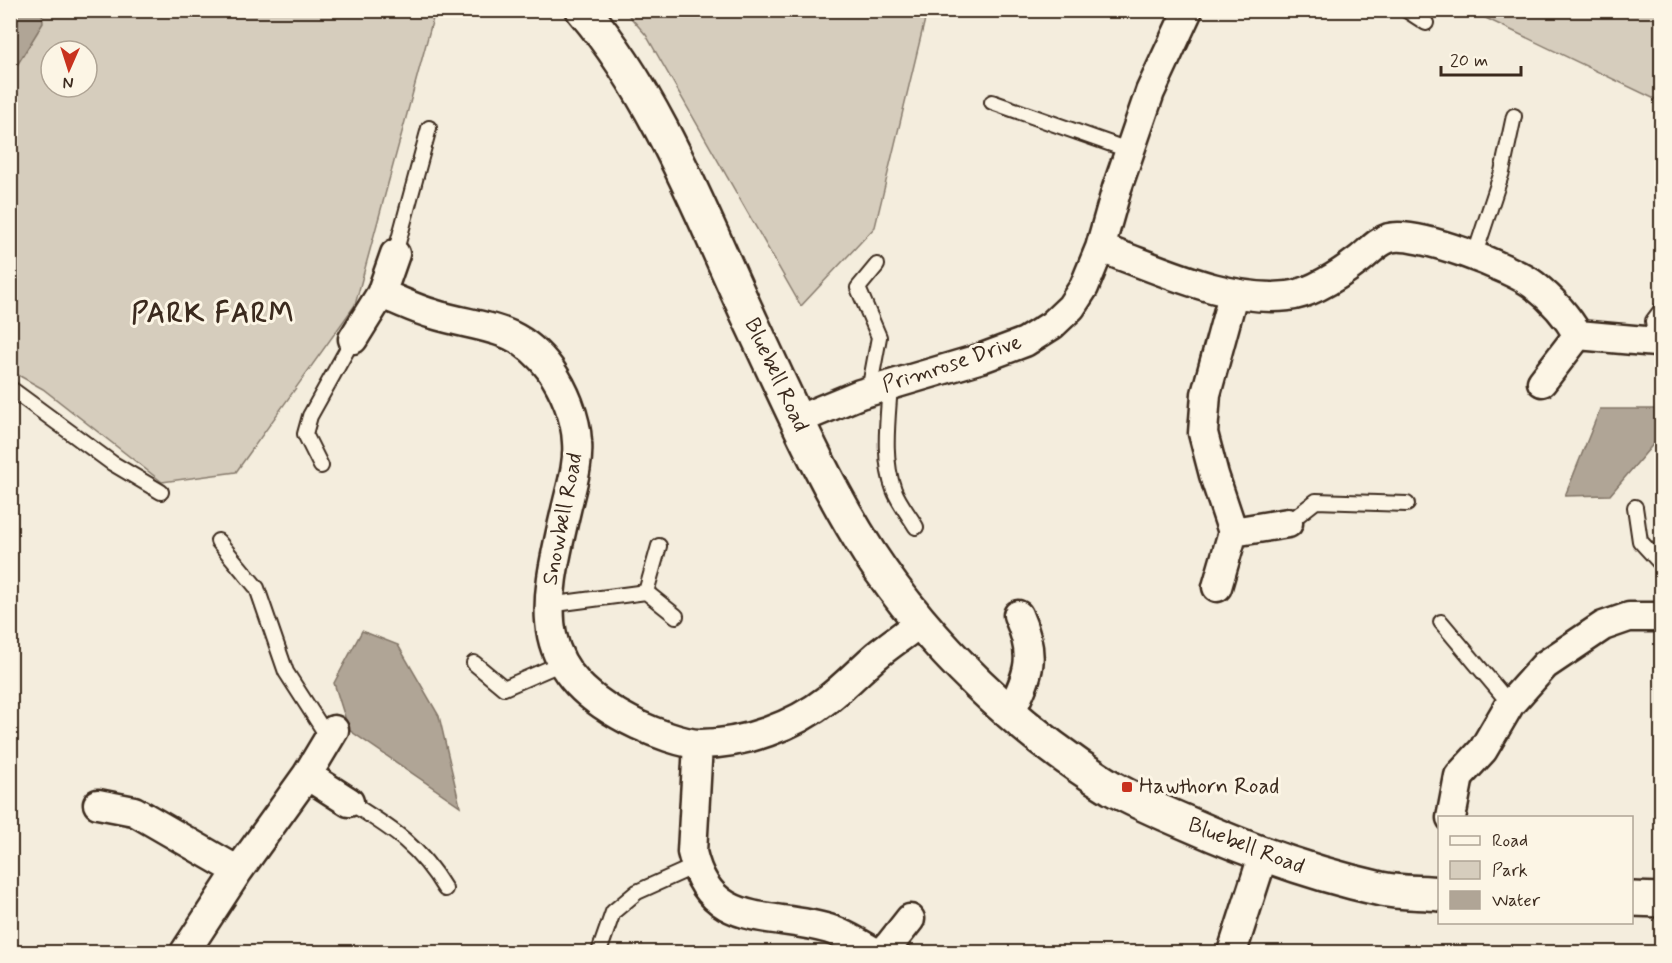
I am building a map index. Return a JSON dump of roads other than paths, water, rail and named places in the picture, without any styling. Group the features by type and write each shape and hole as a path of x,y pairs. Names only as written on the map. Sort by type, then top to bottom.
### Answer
{"street":[{"name":"Bluebell Road","path":"583,10 601,31 644,98 831,492 871,556 920,622 971,676 1037,734 1112,787 1138,802 1263,856 1322,875 1383,889 1438,894"},
{"name":"Primrose Drive","path":"797,420 880,388 982,358 1025,342 1052,325 1071,307 1084,287 1100,248 1150,92 1188,10"},
{"path":"1100,248 1233,295 1291,296 1318,285 1359,260 1377,243 1391,237 1432,241 1532,283 1564,311 1578,335"},
{"path":"353,339 381,294 395,254"},
{"name":"Snowbell Road","path":"381,294 434,315 506,332 534,350 551,370 573,417 578,442 575,470 550,576 548,605 551,633 561,663 587,694 613,713 650,731 698,744 767,732 798,718 828,700 876,656 920,622"},
{"path":"1217,587 1233,532 1203,433 1206,394 1233,295"},
{"path":"1578,335 1656,342"},
{"path":"1542,382 1578,335"},
{"path":"1233,532 1288,524"},
{"path":"1011,711 1029,670 1029,639 1018,615"},
{"path":"1451,816 1459,776 1483,750 1510,704 1545,665 1603,626 1629,617 1662,617"},
{"path":"186,952 238,871 307,776 332,734"},
{"path":"698,744 691,834 695,866 711,891 725,905 742,914 829,929 874,952"},
{"path":"307,776 348,802"},
{"path":"98,804 134,811 238,871"},
{"path":"1232,952 1263,856"},
{"path":"1633,899 1662,900"},
{"path":"884,952 910,919"}],"lane":[{"path":"1406,10 1426,22"},
{"path":"992,102 1131,151"},
{"path":"1474,257 1502,172 1514,116"},
{"path":"395,254 429,128"},
{"path":"877,266 858,288 879,338 880,388 888,428 890,470 894,490 916,527"},
{"path":"1656,342 1653,321 1662,309"},
{"path":"321,466 305,434 310,416 353,339"},
{"path":"10,388 112,463 161,492"},
{"path":"1288,524 1316,501 1407,504"},
{"path":"1635,507 1640,541 1662,565"},
{"path":"218,541 257,588 286,672 332,734"},
{"path":"646,592 659,546"},
{"path":"548,605 646,592 676,616"},
{"path":"1442,622 1510,704"},
{"path":"474,663 504,688 561,663"},
{"path":"348,802 394,831 428,862 445,889"},
{"path":"599,952 613,912 637,892 695,866"}],"water":[{"path":"11,10 42,11 43,23 11,75"},
{"path":"1600,409 1661,409 1661,435 1610,495 1565,496"},
{"path":"362,631 398,645 439,716 460,806 349,730 334,683"}],"place":[{"name":"Hawthorn Road","path":"1127,787"}],"district":[{"name":"PARK FARM","path":"213,314"}]}
